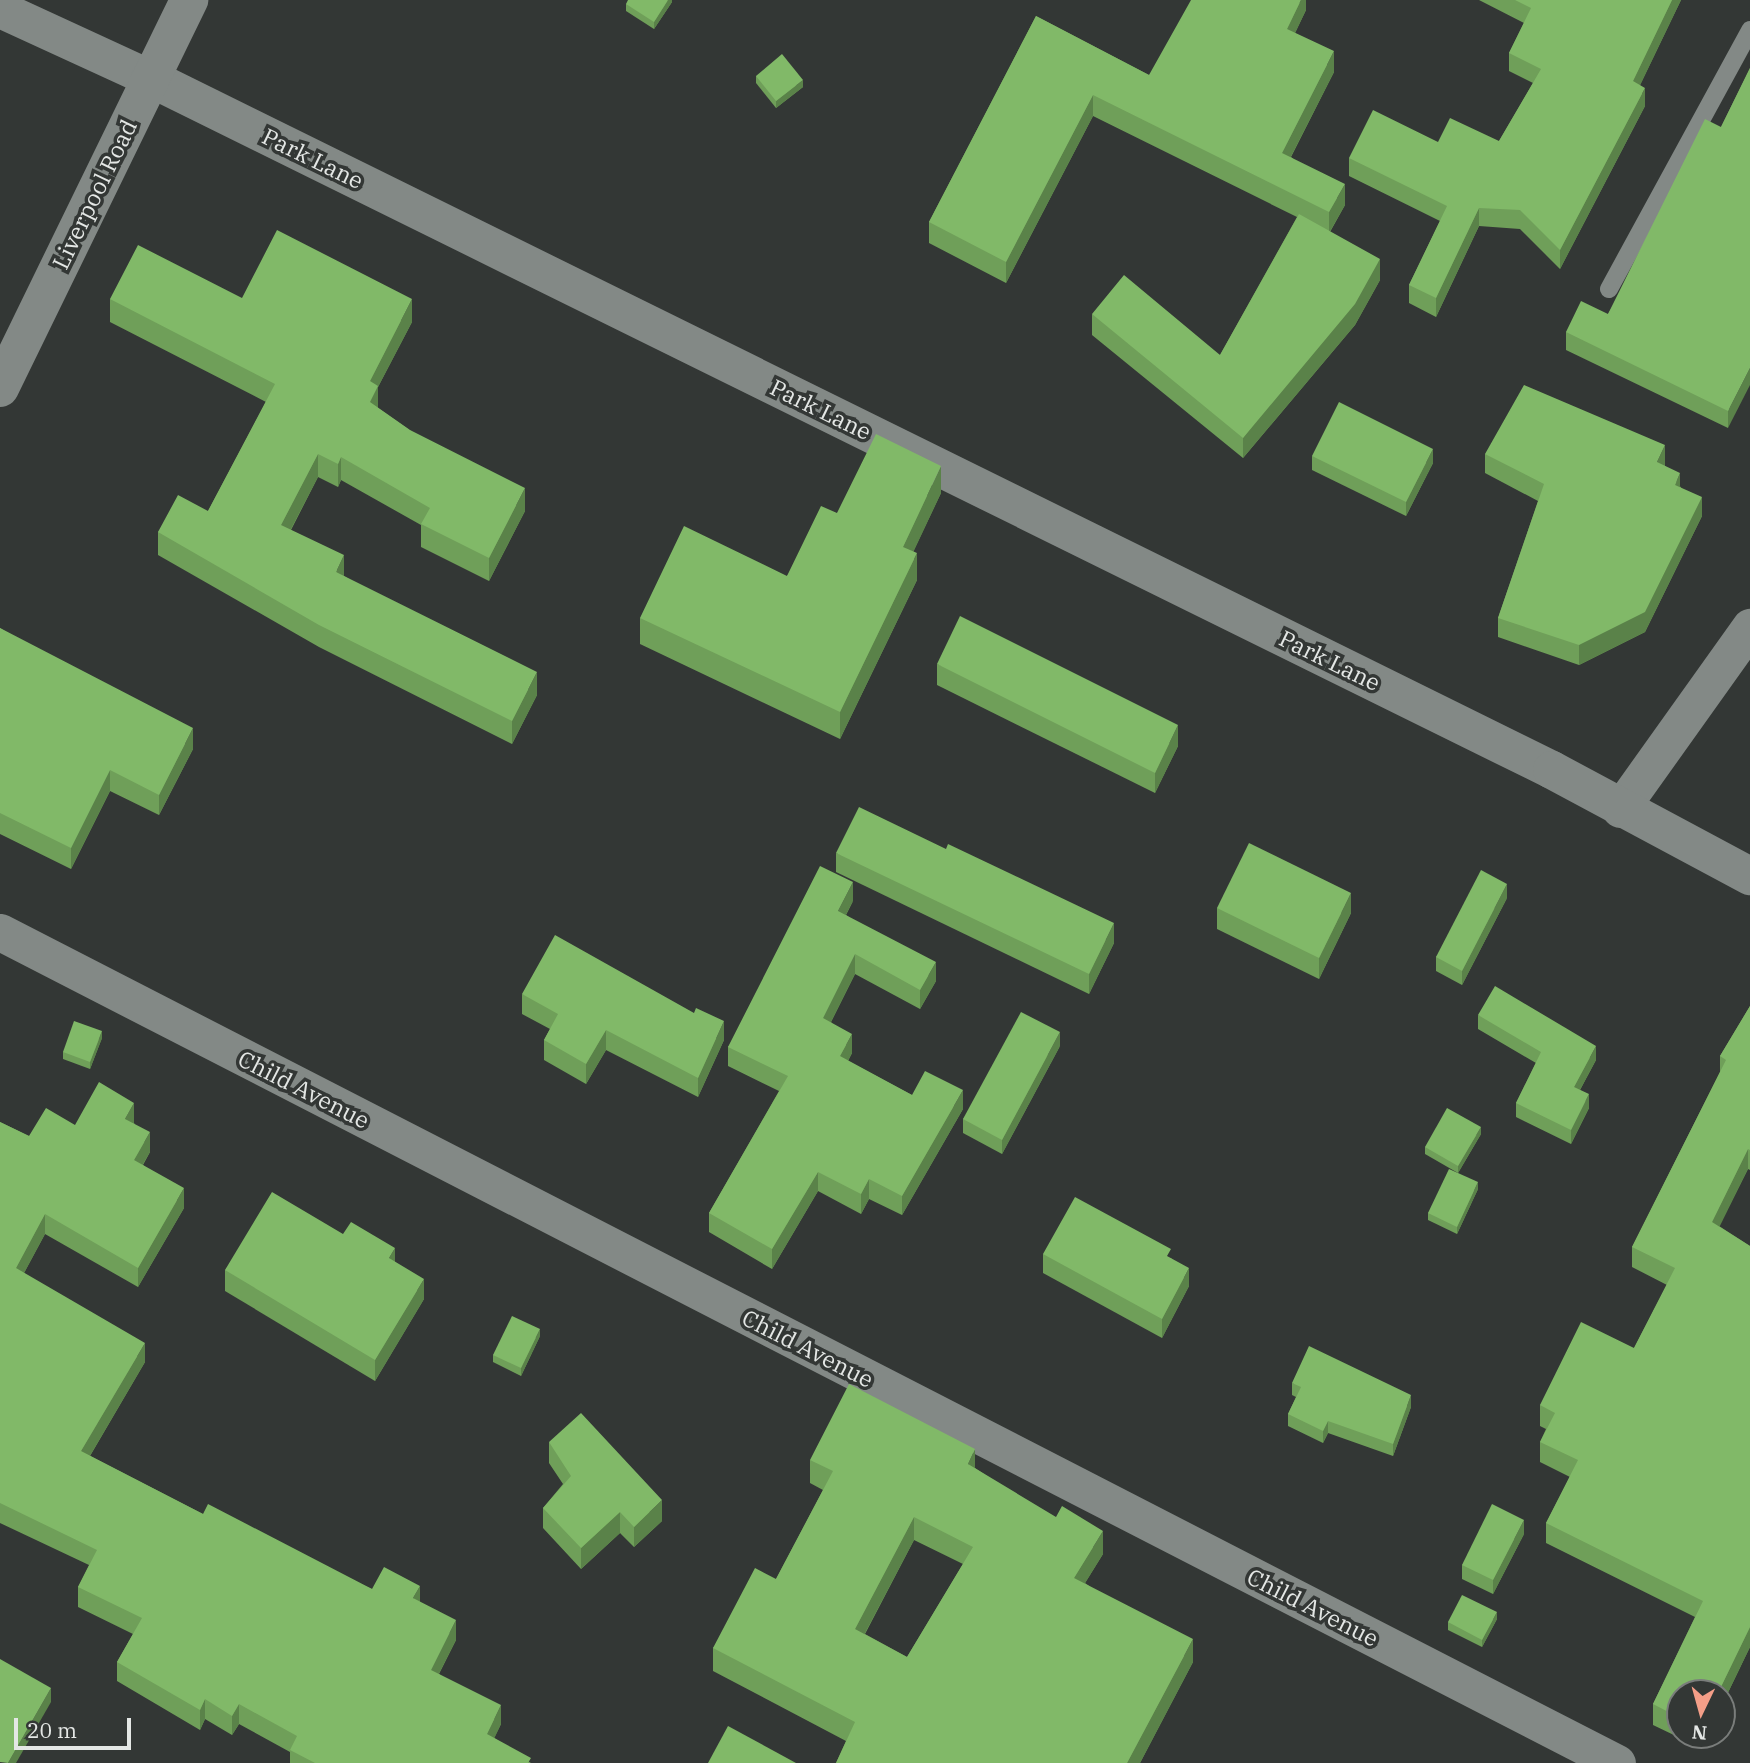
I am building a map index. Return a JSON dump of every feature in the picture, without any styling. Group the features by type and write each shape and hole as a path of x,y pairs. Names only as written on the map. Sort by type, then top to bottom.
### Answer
{"street":[{"name":"Liverpool Road","path":"0,388 188,0"},
{"name":"Park Lane","path":"0,9 150,78 1750,876"},
{"path":"1620,809 1750,627"},
{"name":"Child Avenue","path":"0,932 1617,1763"}],"lane":[{"path":"1609,289 1750,30"}],"building":[{"path":"628,0 668,0 654,22 626,4"},
{"path":"1191,0 1301,0 1287,29 1334,51 1282,153 1345,184 1329,212 1093,95 1006,262 929,222 1036,16 1149,75"},
{"path":"1515,0 1672,0 1633,81 1645,88 1560,250 1520,210 1479,208 1436,298 1409,285 1447,206 1349,158 1373,110 1438,142 1450,118 1499,141 1541,69 1509,53 1531,8"},
{"path":"782,54 803,80 776,101 756,76"},
{"path":"1750,68 1750,368 1728,411 1566,332 1581,301 1608,314 1705,119 1721,127"},
{"path":"1299,214 1380,259 1355,304 1243,438 1092,314 1124,275 1220,355"},
{"path":"277,230 412,299 370,381 378,386 370,402 410,430 525,488 489,558 421,524 430,508 341,457 338,464 318,454 281,525 344,555 336,572 537,672 512,721 319,625 158,532 178,495 208,511 275,384 110,299 138,245 242,298"},
{"path":"1524,385 1665,445 1657,462 1680,473 1675,485 1702,497 1645,612 1579,645 1498,618 1544,484 1485,454"},
{"path":"1339,402 1433,449 1406,502 1312,456"},
{"path":"876,434 941,466 903,547 917,553 840,712 640,618 684,526 787,576 821,506 837,513"},
{"path":"960,616 1178,725 1155,773 937,664"},
{"path":"0,628 193,728 159,795 110,770 71,848 0,813"},
{"path":"859,807 946,849 948,844 1114,923 1089,974 836,853"},
{"path":"1249,843 1351,893 1319,958 1217,908"},
{"path":"820,866 853,882 838,911 936,962 920,990 855,954 823,1018 852,1034 840,1056 912,1095 925,1071 963,1090 902,1196 869,1179 861,1194 818,1172 772,1249 709,1213 788,1076 728,1047"},
{"path":"1481,870 1507,884 1462,971 1436,957"},
{"path":"555,935 694,1013 696,1008 724,1021 698,1078 606,1030 586,1064 544,1040 558,1014 522,994"},
{"path":"1495,986 1596,1046 1574,1087 1589,1094 1571,1130 1516,1103 1541,1052 1478,1015"},
{"path":"1750,1006 1750,1150 1748,1149 1712,1222 1750,1246 1750,1627 1725,1679 1666,1679 1666,1711 1653,1704 1703,1601 1546,1523 1578,1460 1540,1442 1555,1413 1540,1405 1581,1322 1634,1348 1675,1268 1632,1247 1726,1060 1720,1056"},
{"path":"1021,1012 1060,1032 1002,1140 963,1119"},
{"path":"74,1021 102,1031 90,1062 63,1052"},
{"path":"99,1082 134,1103 125,1119 150,1132 134,1160 184,1188 138,1268 45,1214 16,1268 145,1343 81,1451 203,1514 208,1504 372,1589 384,1567 420,1586 413,1598 456,1620 431,1670 501,1705 487,1734 531,1758 528,1763 315,1763 290,1750 297,1736 239,1704 232,1716 205,1699 200,1710 117,1662 142,1618 78,1587 97,1550 0,1503 0,1122 29,1136 46,1108 75,1125"},
{"path":"1447,1108 1481,1127 1458,1166 1425,1147"},
{"path":"1449,1169 1478,1182 1457,1227 1428,1213"},
{"path":"272,1192 343,1234 351,1222 395,1248 389,1258 424,1279 375,1360 225,1270"},
{"path":"1075,1197 1171,1249 1167,1256 1189,1268 1162,1319 1043,1254"},
{"path":"512,1316 540,1329 521,1368 493,1355"},
{"path":"1309,1346 1411,1395 1393,1444 1328,1421 1323,1431 1288,1414 1301,1387 1292,1383"},
{"path":"849,1384 975,1449 968,1464 1056,1517 1062,1506 1103,1531 1074,1578 1193,1639 1127,1763 836,1763 855,1722 713,1648 755,1568 776,1579 833,1471 810,1460","holes":["914,1517 973,1547 907,1657 855,1629"]},
{"path":"581,1413 662,1500 634,1527 620,1512 581,1548 543,1508 571,1476 549,1442"},
{"path":"1492,1504 1524,1520 1493,1580 1462,1565"},
{"path":"1462,1595 1497,1612 1482,1640 1448,1622"},
{"path":"0,1659 51,1688 8,1763 0,1762"},
{"path":"728,1726 796,1763 708,1763"}]}
